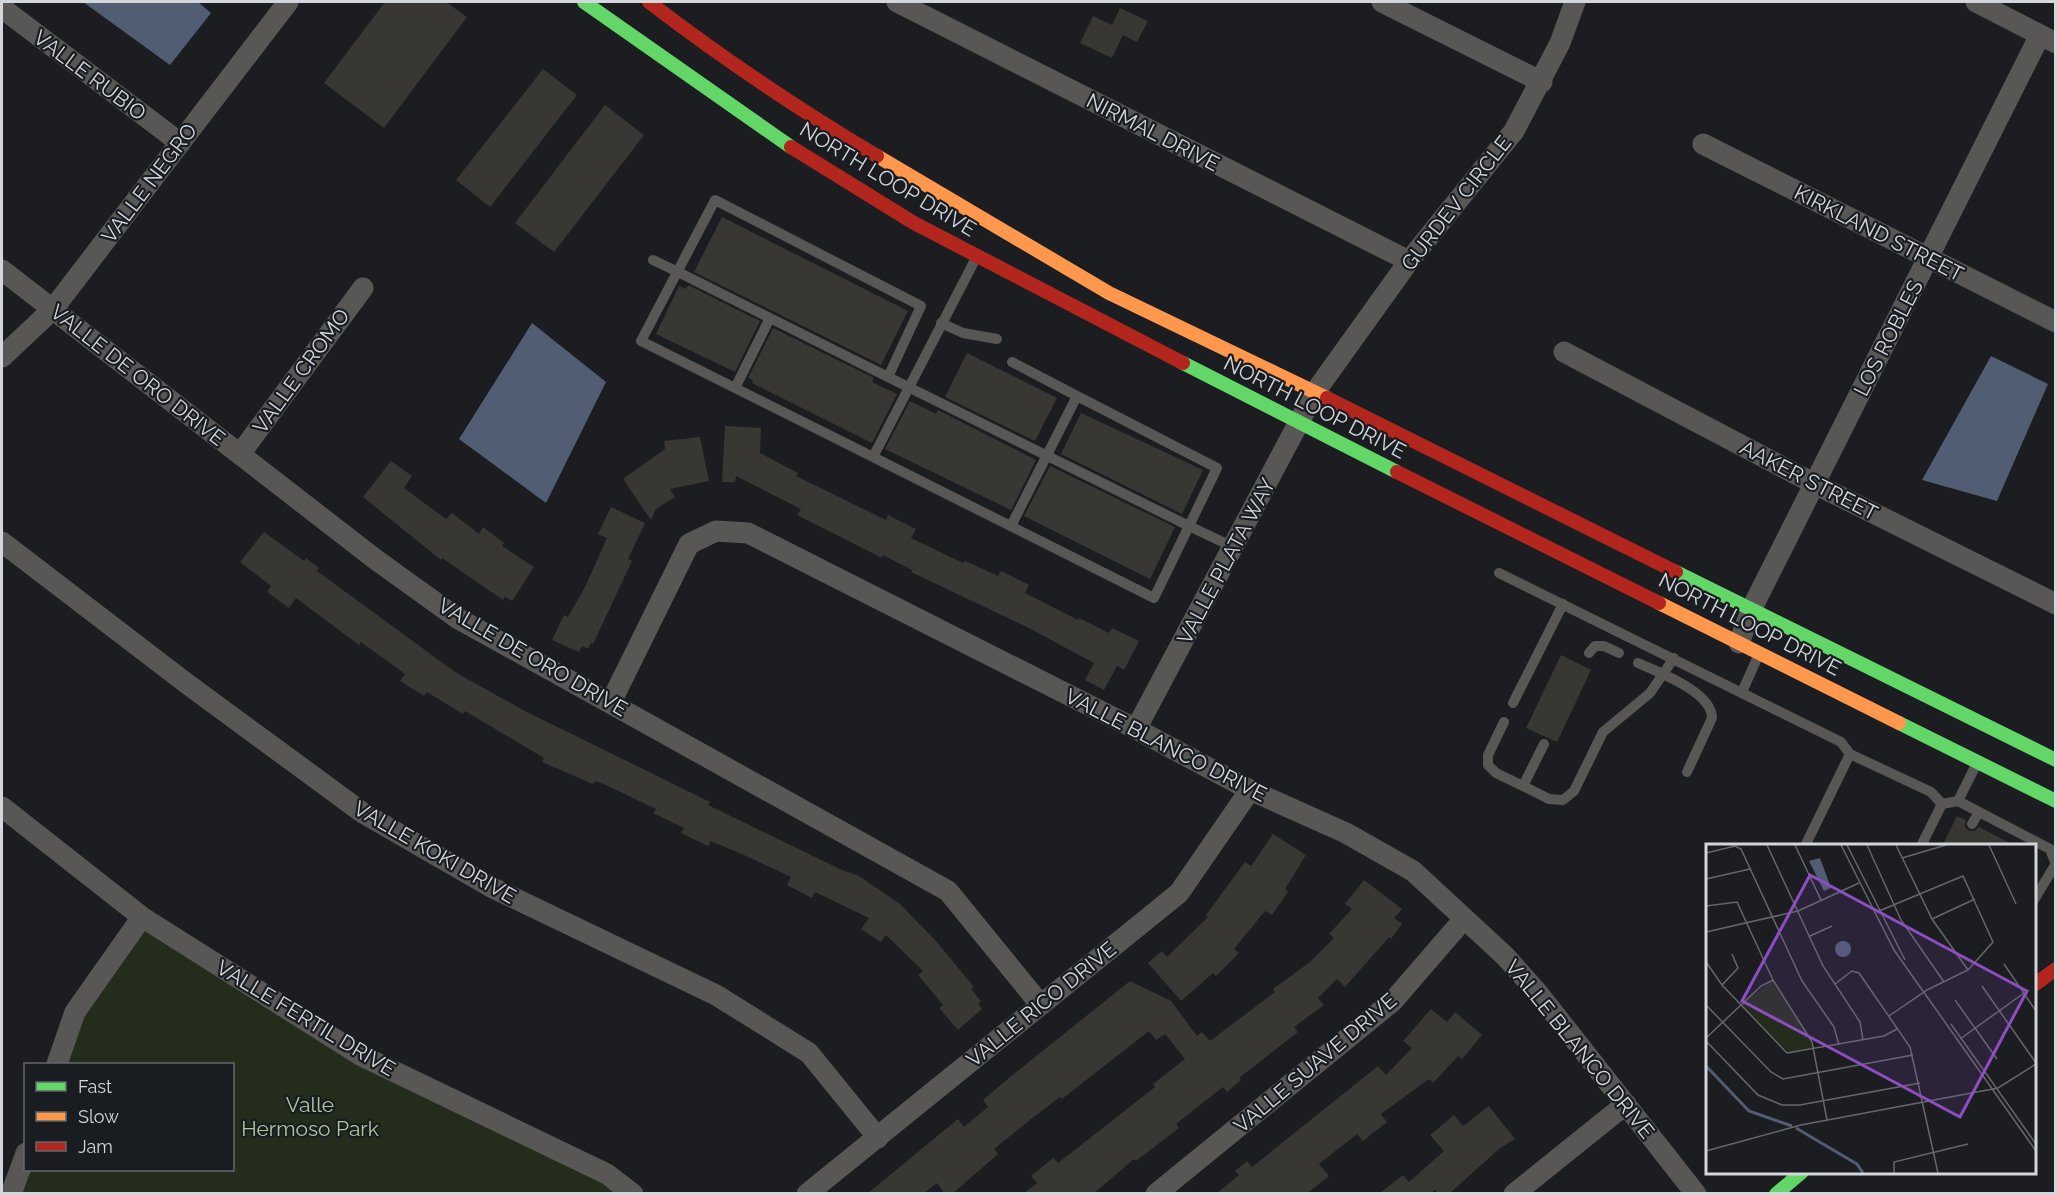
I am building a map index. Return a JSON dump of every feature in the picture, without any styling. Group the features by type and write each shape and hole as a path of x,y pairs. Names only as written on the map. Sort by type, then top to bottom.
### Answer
{"main road":[{"name":"NORTH LOOP DRIVE","path":"584,2 806,157 914,223 1299,423 2055,801"},
{"name":"NORTH LOOP DRIVE","path":"649,2 697,39 818,121 1108,292 1315,392 1564,518 1752,608 2055,760"},
{"path":"2036,983 2055,969"},
{"path":"1776,1194 1801,1174"}],"street":[{"name":"VALLE NEGRO","path":"2,357 53,309 288,2"},
{"path":"627,33 649,2"},
{"name":"NIRMAL DRIVE","path":"897,2 1409,261"},
{"path":"1382,2 1542,81"},
{"name":"GURDEV CIRCLE","path":"1315,392 1409,261 1514,131 1560,43 1575,2"},
{"path":"1976,2 2048,39"},
{"name":"VALLE RUBIO","path":"2,8 179,142"},
{"name":"LOS ROBLES","path":"1739,643 1752,608 1928,257 2048,39"},
{"name":"KIRKLAND STREET","path":"1703,144 2055,322"},
{"name":"VALLE DE ORO DRIVE","path":"2,270 375,559 457,618 948,891 1040,1004"},
{"name":"VALLE CROMO","path":"240,454 363,288"},
{"name":"AAKER STREET","path":"1564,352 1815,484 2055,604"},
{"name":"VALLE PLATA WAY","path":"1136,729 1315,392"},
{"name":"VALLE BLANCO DRIVE","path":"611,702 689,544 716,531 748,533 1136,729 1250,790 1346,834 1413,871 1504,956 1538,993 1696,1194"},
{"name":"VALLE KOKI DRIVE","path":"2,542 186,683 363,813 491,887 716,995 809,1053 878,1138"},
{"name":"VALLE RICO DRIVE","path":"807,1194 1179,892 1250,790"},
{"name":"VALLE FERTIL DRIVE","path":"2,807 142,917 360,1055 607,1174 633,1194"},
{"path":"58,1063 75,1012 142,917"},
{"name":"VALLE SUAVE DRIVE","path":"1156,1194 1394,1001 1463,920"},
{"path":"1514,1194 1626,1104"},
{"path":"11,1194 24,1158"}],"lane":[{"path":"888,377 921,306 715,200 641,341 1154,598 1217,468 1012,362"},
{"path":"873,457 977,256"},
{"path":"654,260 1233,547"},
{"path":"735,388 770,318"},
{"path":"941,322 963,333 997,339"},
{"path":"1011,526 1077,396"},
{"path":"1498,573 1841,742 1850,754 1931,792 1942,804"},
{"path":"1512,703 1563,604"},
{"path":"1589,653 1595,646 1604,646 1619,653"},
{"path":"1742,692 1760,653"},
{"path":"1504,722 1488,755 1488,765 1496,773 1549,799 1563,800 1574,791 1604,732 1650,693 1674,658"},
{"path":"1638,663 1704,698 1712,709 1712,718 1687,772"},
{"path":"1523,786 1544,744"},
{"path":"1806,844 1850,754"},
{"path":"1958,801 1978,762"},
{"path":"1942,804 1958,801 2050,849 2055,865 2036,897"},
{"path":"1922,844 1942,804"},
{"path":"1972,824 1978,812"},
{"path":"1994,834 2000,823"},
{"path":"2017,844 2021,834"}],"green space":[{"name":"Valle Hermoso Park","path":"142,917 360,1055 633,1194 11,1194 25,1171 234,1171 234,1063 58,1063"}],"water":[{"path":"83,2 198,2 211,13 170,65"},
{"path":"532,323 606,382 546,503 459,439"},
{"path":"1991,356 2048,384 1997,501 1922,480"}],"building":[{"path":"385,2 446,2 467,17 384,128 324,83"},
{"path":"1120,8 1148,21 1137,42 1123,35 1112,58 1080,43 1093,16 1112,25"},
{"path":"543,69 577,95 490,207 456,180"},
{"path":"605,105 644,135 554,252 515,223"},
{"path":"722,217 908,311 881,365 694,272"},
{"path":"688,285 760,321 735,372 656,334 679,286 686,289"},
{"path":"773,328 874,378 872,382 897,394 872,443 752,383 753,380 748,378"},
{"path":"967,353 1057,398 1035,441 945,397"},
{"path":"910,401 936,414 938,410 1036,460 1011,510 885,449"},
{"path":"1081,413 1203,470 1182,514 1061,454"},
{"path":"725,426 761,428 760,453 798,473 796,476 886,520 888,515 916,529 911,538 963,563 965,561 998,576 1001,571 1029,585 1025,593 1078,620 1079,618 1109,633 1112,628 1139,641 1124,670 1117,666 1104,690 1085,680 1094,663 1023,625 911,572 912,570 883,555 882,558 797,515 801,509 736,476 735,482 722,482"},
{"path":"700,437 709,481 670,489 675,497 656,509 651,520 623,479 665,449 664,441"},
{"path":"391,461 412,476 404,488 446,519 452,513 479,534 483,527 504,543 502,546 534,567 512,601 505,597 503,600 442,558 441,560 363,497"},
{"path":"1050,466 1175,527 1150,579 1024,516"},
{"path":"611,507 645,523 628,559 632,561 593,644 591,643 588,649 582,646 579,652 552,640 564,615 568,617 586,585 607,538 598,534"},
{"path":"264,532 304,561 306,558 319,568 317,571 455,672 525,711 710,802 708,805 842,870 859,876 900,904 936,941 974,987 971,989 981,1001 978,1003 982,1009 958,1030 939,1008 943,1005 918,975 923,971 886,935 881,942 861,929 869,918 815,892 812,898 787,885 791,877 744,855 711,841 708,846 681,833 684,828 653,813 656,809 606,785 595,781 593,784 542,762 544,758 465,711 463,714 427,692 424,696 400,681 405,674 361,642 359,645 296,598 289,608 267,592 271,586 240,562"},
{"path":"1561,655 1591,670 1557,742 1526,728"},
{"path":"1957,816 1966,820 1965,827 1969,831 1975,831 1979,827 2012,844 1943,844"},
{"path":"1273,834 1306,855 1285,889 1288,892 1272,915 1265,911 1234,949 1239,953 1216,976 1213,973 1181,1001 1148,963 1162,951 1167,957 1208,917 1206,915 1245,862 1251,866"},
{"path":"1364,880 1402,909 1394,918 1402,924 1391,939 1389,937 1345,987 1337,979 1318,998 1324,1005 1294,1027 1298,1032 1239,1078 1241,1080 1227,1092 1223,1087 1176,1124 1179,1128 1136,1161 1134,1159 1093,1194 1023,1194 1037,1183 1031,1176 1053,1158 1058,1163 1155,1087 1153,1084 1185,1059 1165,1034 1156,1040 1149,1031 1062,1099 1060,1097 994,1149 998,1154 952,1194 945,1194 937,1183 923,1194 867,1194 958,1119 964,1127 988,1107 983,1100 1130,981 1171,1001 1197,1036 1202,1032 1210,1041 1275,992 1273,989 1310,962 1334,938 1329,934 1352,909 1345,904"},
{"path":"1431,1009 1447,1022 1455,1012 1482,1035 1462,1059 1458,1056 1433,1083 1429,1079 1381,1114 1387,1122 1363,1141 1357,1134 1319,1164 1329,1176 1306,1194 1216,1194 1239,1175 1235,1171 1247,1161 1252,1167 1378,1066 1386,1075 1412,1048 1403,1041"},
{"path":"1489,1106 1515,1139 1500,1148 1449,1194 1438,1194 1435,1190 1430,1194 1379,1194 1403,1175 1409,1182 1444,1151 1430,1135 1454,1115 1463,1126"}],"traffic: fast":[{"path":"584,2 791,147"},
{"path":"1183,363 1397,472"},
{"path":"1676,572 2056,760"},
{"path":"1899,723 2056,801"},
{"path":"1776,1194 1800,1174"}],"traffic: slow":[{"path":"877,156 1109,293 1327,398"},
{"path":"1659,603 1899,723"}],"traffic: jam":[{"path":"649,2 761,82 877,156"},
{"path":"791,147 914,223 1183,363"},
{"path":"1327,398 1676,572"},
{"path":"1397,472 1659,603"},
{"path":"2036,984 2056,969"}]}
